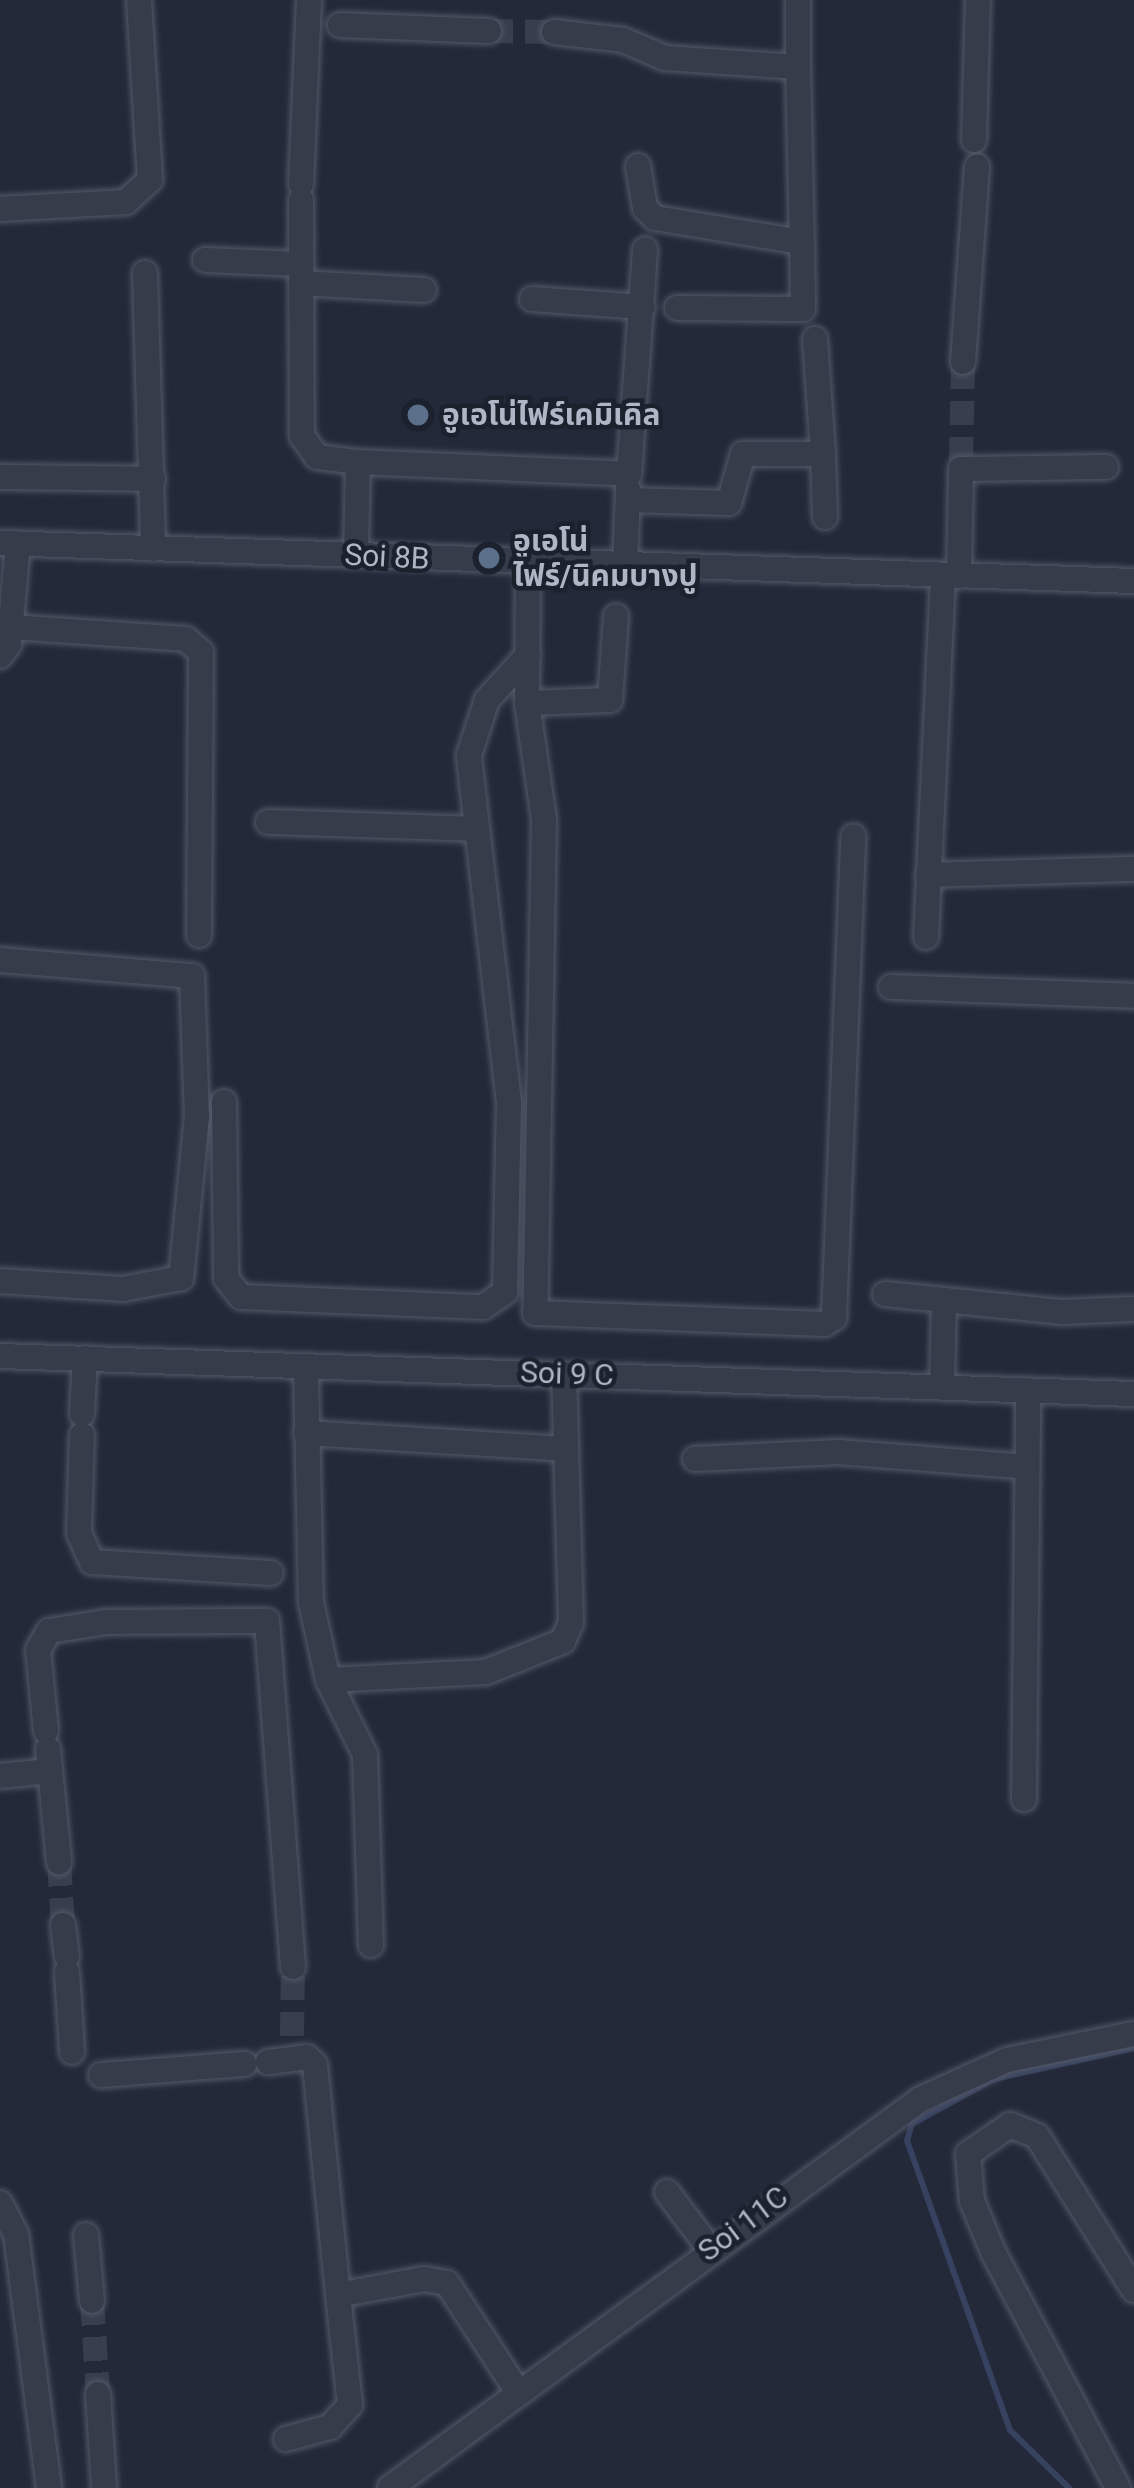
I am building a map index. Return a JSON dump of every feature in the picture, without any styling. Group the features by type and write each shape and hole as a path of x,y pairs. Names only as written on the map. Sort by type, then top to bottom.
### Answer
{"street":[{"path":"0,209 126,202 150,180 139,0"},
{"path":"677,308 803,309 798,0"},
{"path":"974,140 977,0"},
{"path":"489,32 321,19 301,192 302,436 317,458 629,474"},
{"path":"554,32 622,40 665,58 798,67"},
{"path":"638,166 645,208 655,218 802,242"},
{"path":"963,362 976,167"},
{"path":"625,567 645,250"},
{"path":"205,260 424,290"},
{"path":"146,273 153,549"},
{"path":"532,299 643,307"},
{"path":"815,339 825,517"},
{"path":"628,500 729,503 742,454 823,454"},
{"path":"356,555 358,462"},
{"path":"926,937 961,465 1106,467"},
{"path":"0,477 153,479"},
{"path":"0,656 10,627 9,543"},
{"name":"Soi 8B","path":"9,543 527,565 1134,581"},
{"path":"527,565 527,703 544,820 543,1104 532,1303 543,1317 824,1324 834,1318 853,836"},
{"path":"527,703 610,700 616,616"},
{"path":"10,627 186,639 201,652 199,935"},
{"path":"224,1102 226,1278 241,1298 497,1304 506,1292 509,1102 469,755 487,700 528,655"},
{"path":"268,822 474,829"},
{"path":"928,874 1134,869"},
{"path":"0,960 192,976 197,1116 181,1278 123,1289 0,1281"},
{"path":"891,987 1134,996"},
{"path":"885,1294 1134,1309"},
{"path":"942,1387 944,1300"},
{"name":"Soi 9 C","path":"0,1356 1134,1394"},
{"path":"85,1358 79,1533 92,1562 271,1573"},
{"path":"306,1367 311,1603 328,1680 365,1756 371,1945"},
{"path":"328,1680 486,1672 563,1641 571,1622 564,1374"},
{"path":"1024,1799 1028,1390"},
{"path":"306,1433 566,1449"},
{"path":"695,1459 838,1452 1027,1467"},
{"path":"59,1862 38,1649 49,1631 106,1622 267,1621 293,1967"},
{"path":"0,1776 48,1750"},
{"path":"63,1925 72,2052"},
{"name":"Soi 11C","path":"389,2488 710,2248 921,2099 1007,2060 1134,2034"},
{"path":"101,2075 256,2063 293,2047 315,2065 350,2405 330,2427 286,2439"},
{"path":"1118,2488 994,2254 972,2201 968,2154 1010,2125 1037,2137 1134,2290"},
{"path":"667,2192 710,2248"},
{"path":"0,2203 16,2234 49,2488"},
{"path":"86,2235 92,2301"},
{"path":"338,2295 424,2279 447,2284 518,2392"},
{"path":"98,2394 104,2488"}],"waterway":[{"path":"1069,2488 1010,2430 907,2141 912,2124 994,2079 1134,2048"}],"tunnel":[{"path":"489,31 554,32"},
{"path":"961,461 963,362"},
{"path":"59,1862 63,1925"},
{"path":"292,2036 293,1967"},
{"path":"92,2301 98,2394"}],"place":[{"name":"อูเอโน่ไฟร์เคมิเคิล","path":"418,415"},
{"name":"อูเอโน่ ไฟร์/นิคมบางปู","path":"489,558"}]}
